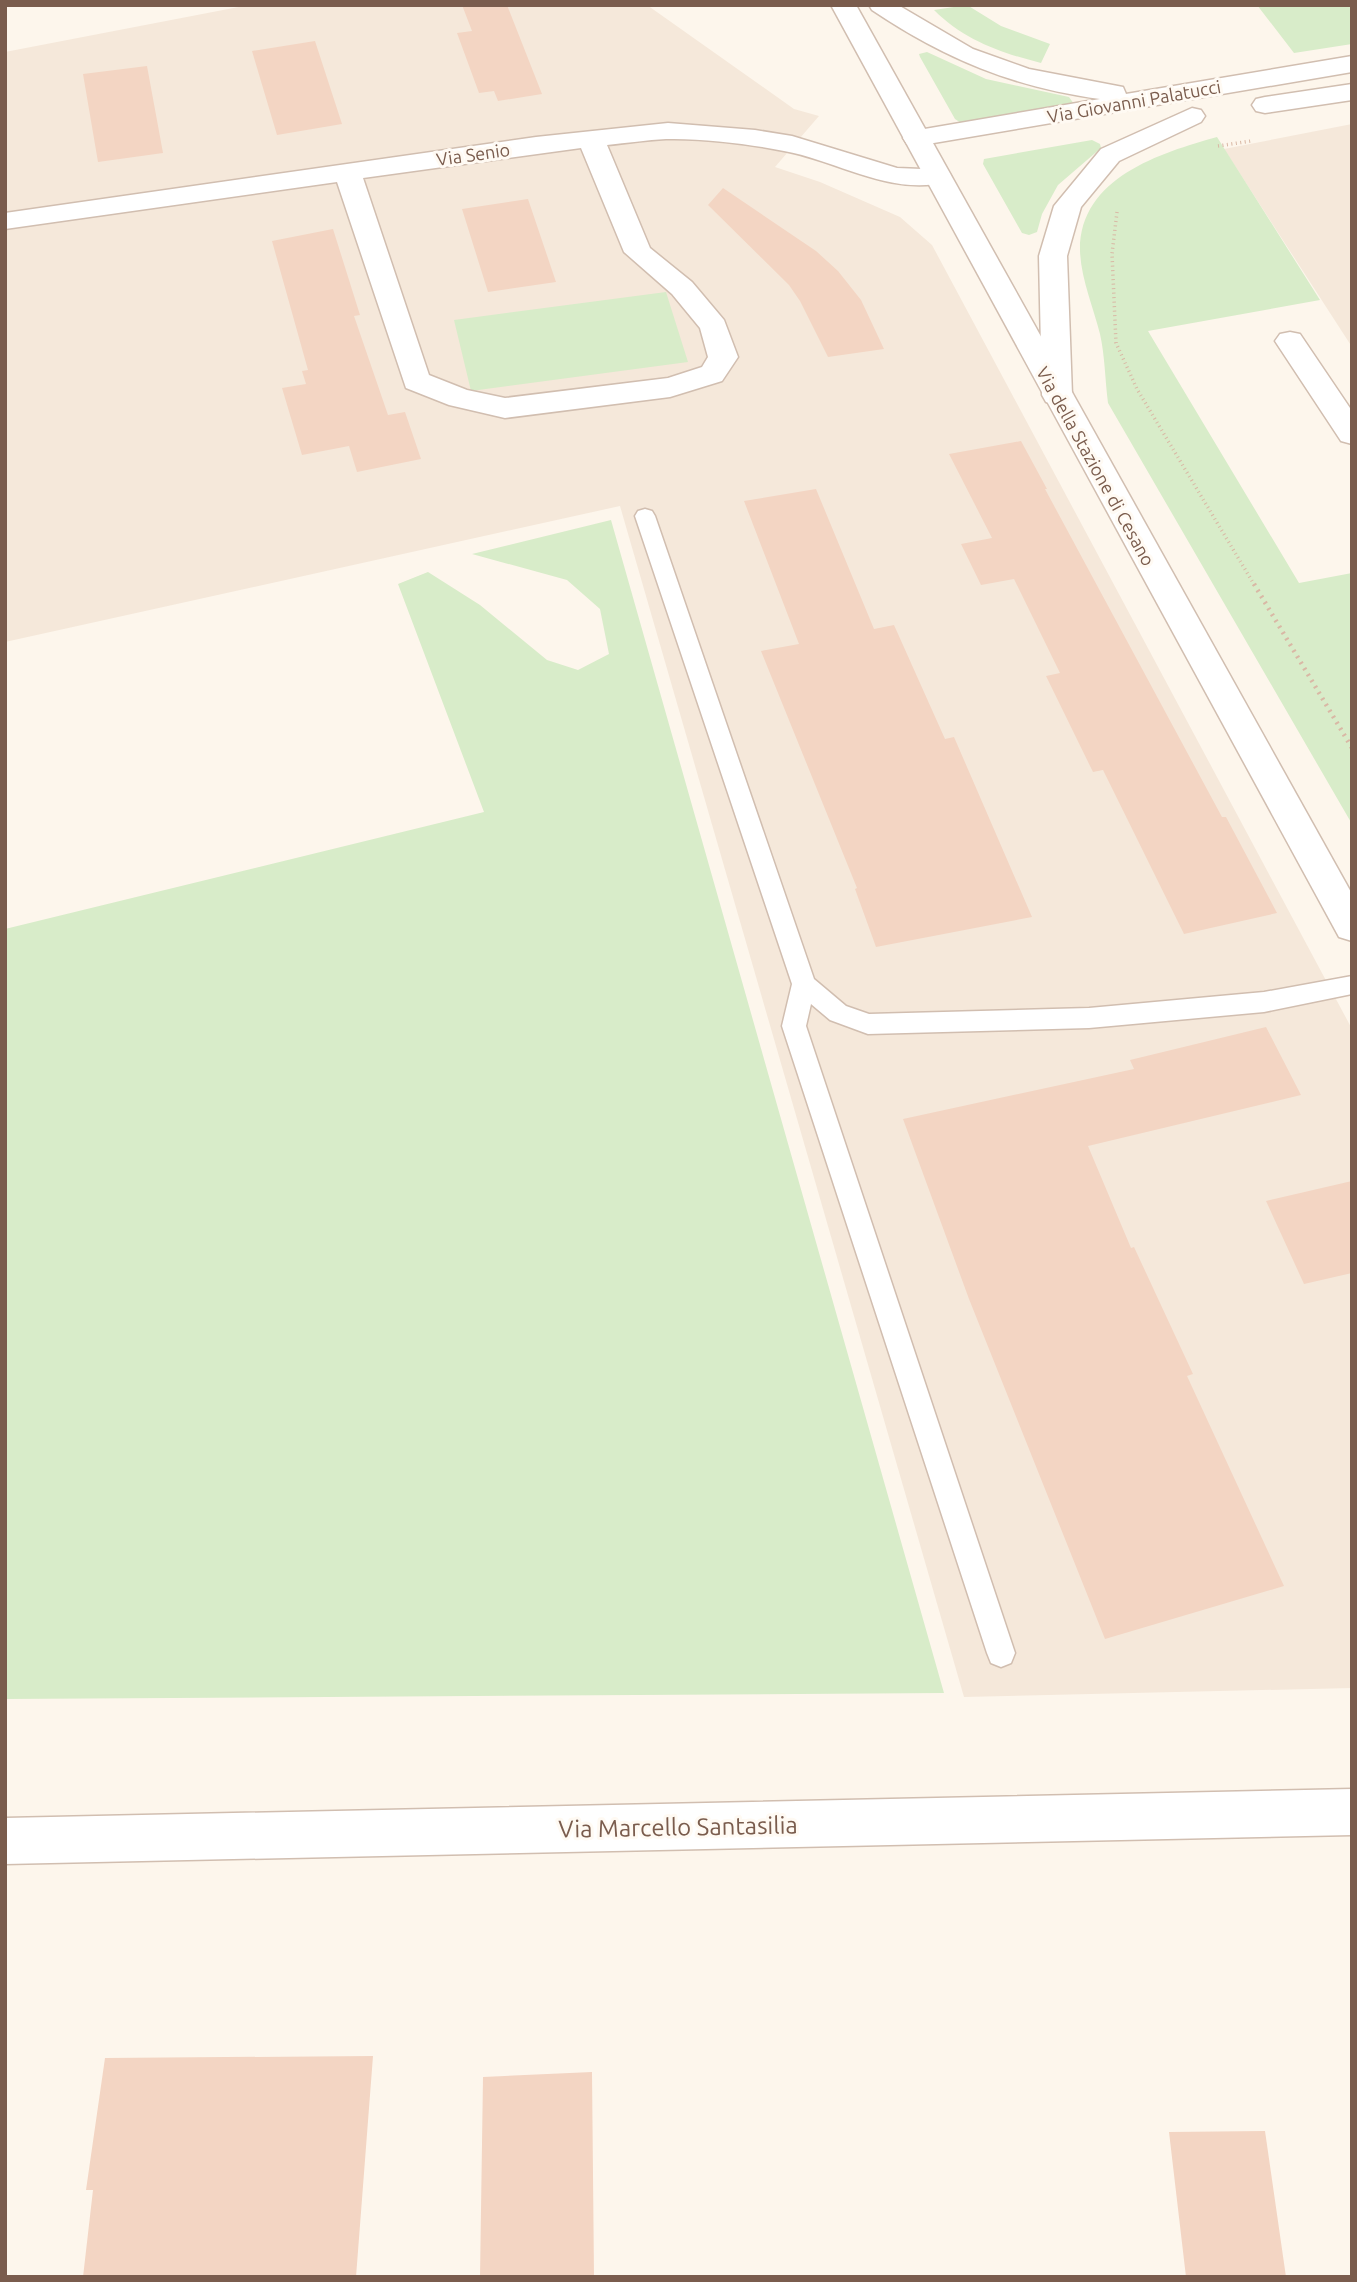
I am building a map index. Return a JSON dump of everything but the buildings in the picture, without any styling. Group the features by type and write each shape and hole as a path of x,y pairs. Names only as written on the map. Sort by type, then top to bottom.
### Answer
{"street":[{"name":"Via della Stazione di Cesano","path":"843,5 1352,927"},
{"path":"881,5 907,24 961,54 1012,74 1075,89 1155,97"},
{"name":"Via Giovanni Palatucci","path":"927,158 1155,97 1352,64"},
{"name":"Via Giovanni Palatucci","path":"1245,108 1352,92"},
{"name":"Via Giovanni Palatucci","path":"927,158 1206,114 1110,155 1068,206 1053,256 1056,395"},
{"name":"Via Senio","path":"5,221 347,171 668,131 708,132 792,144 894,176 916,178 927,158"},
{"path":"347,171 416,381 460,398 505,408 670,387 712,374 723,357 714,326 682,288 638,251 591,139"},
{"path":"1290,341 1352,434"},
{"name":"Via Marcello Santasilia","path":"5,1841 1352,1812"}],"lane":[{"path":"645,516 804,984 838,1013 868,1024 1089,1018 1264,1002 1352,985"},
{"path":"804,984 794,1026 1001,1653"}],"path":[{"path":"1210,148 1262,139"},
{"path":"1117,209 1111,265 1116,343 1137,388 1352,748"}],"shaded area":[{"path":"249,5 647,5 794,109 819,116 775,167 820,182 900,217 932,245 1352,1029 1352,1688 964,1697 620,506 5,642 5,52"},
{"path":"1352,124 1352,347 1224,149"}],"green space":[{"path":"967,5 1001,26 1050,44 1041,63 984,44 958,30 934,10"},
{"path":"1257,5 1352,5 1352,44 1294,53"},
{"path":"927,52 986,79 1069,97 1074,104 961,123 955,119 920,57 919,54"},
{"path":"1217,137 1320,300 1148,331 1299,583 1352,573 1352,824 1108,403 1102,342 1081,261 1083,226 1093,205 1108,187 1127,173 1171,151"},
{"path":"1092,140 1100,144 1101,148 1058,185 1042,214 1037,232 1029,235 1022,233 983,164 984,159"},
{"path":"666,292 688,362 471,391 454,320"},
{"path":"611,520 944,1693 5,1699 5,929 484,812 398,584 428,572 480,605 547,660 578,670 609,654 600,609 567,580 472,554"}]}
